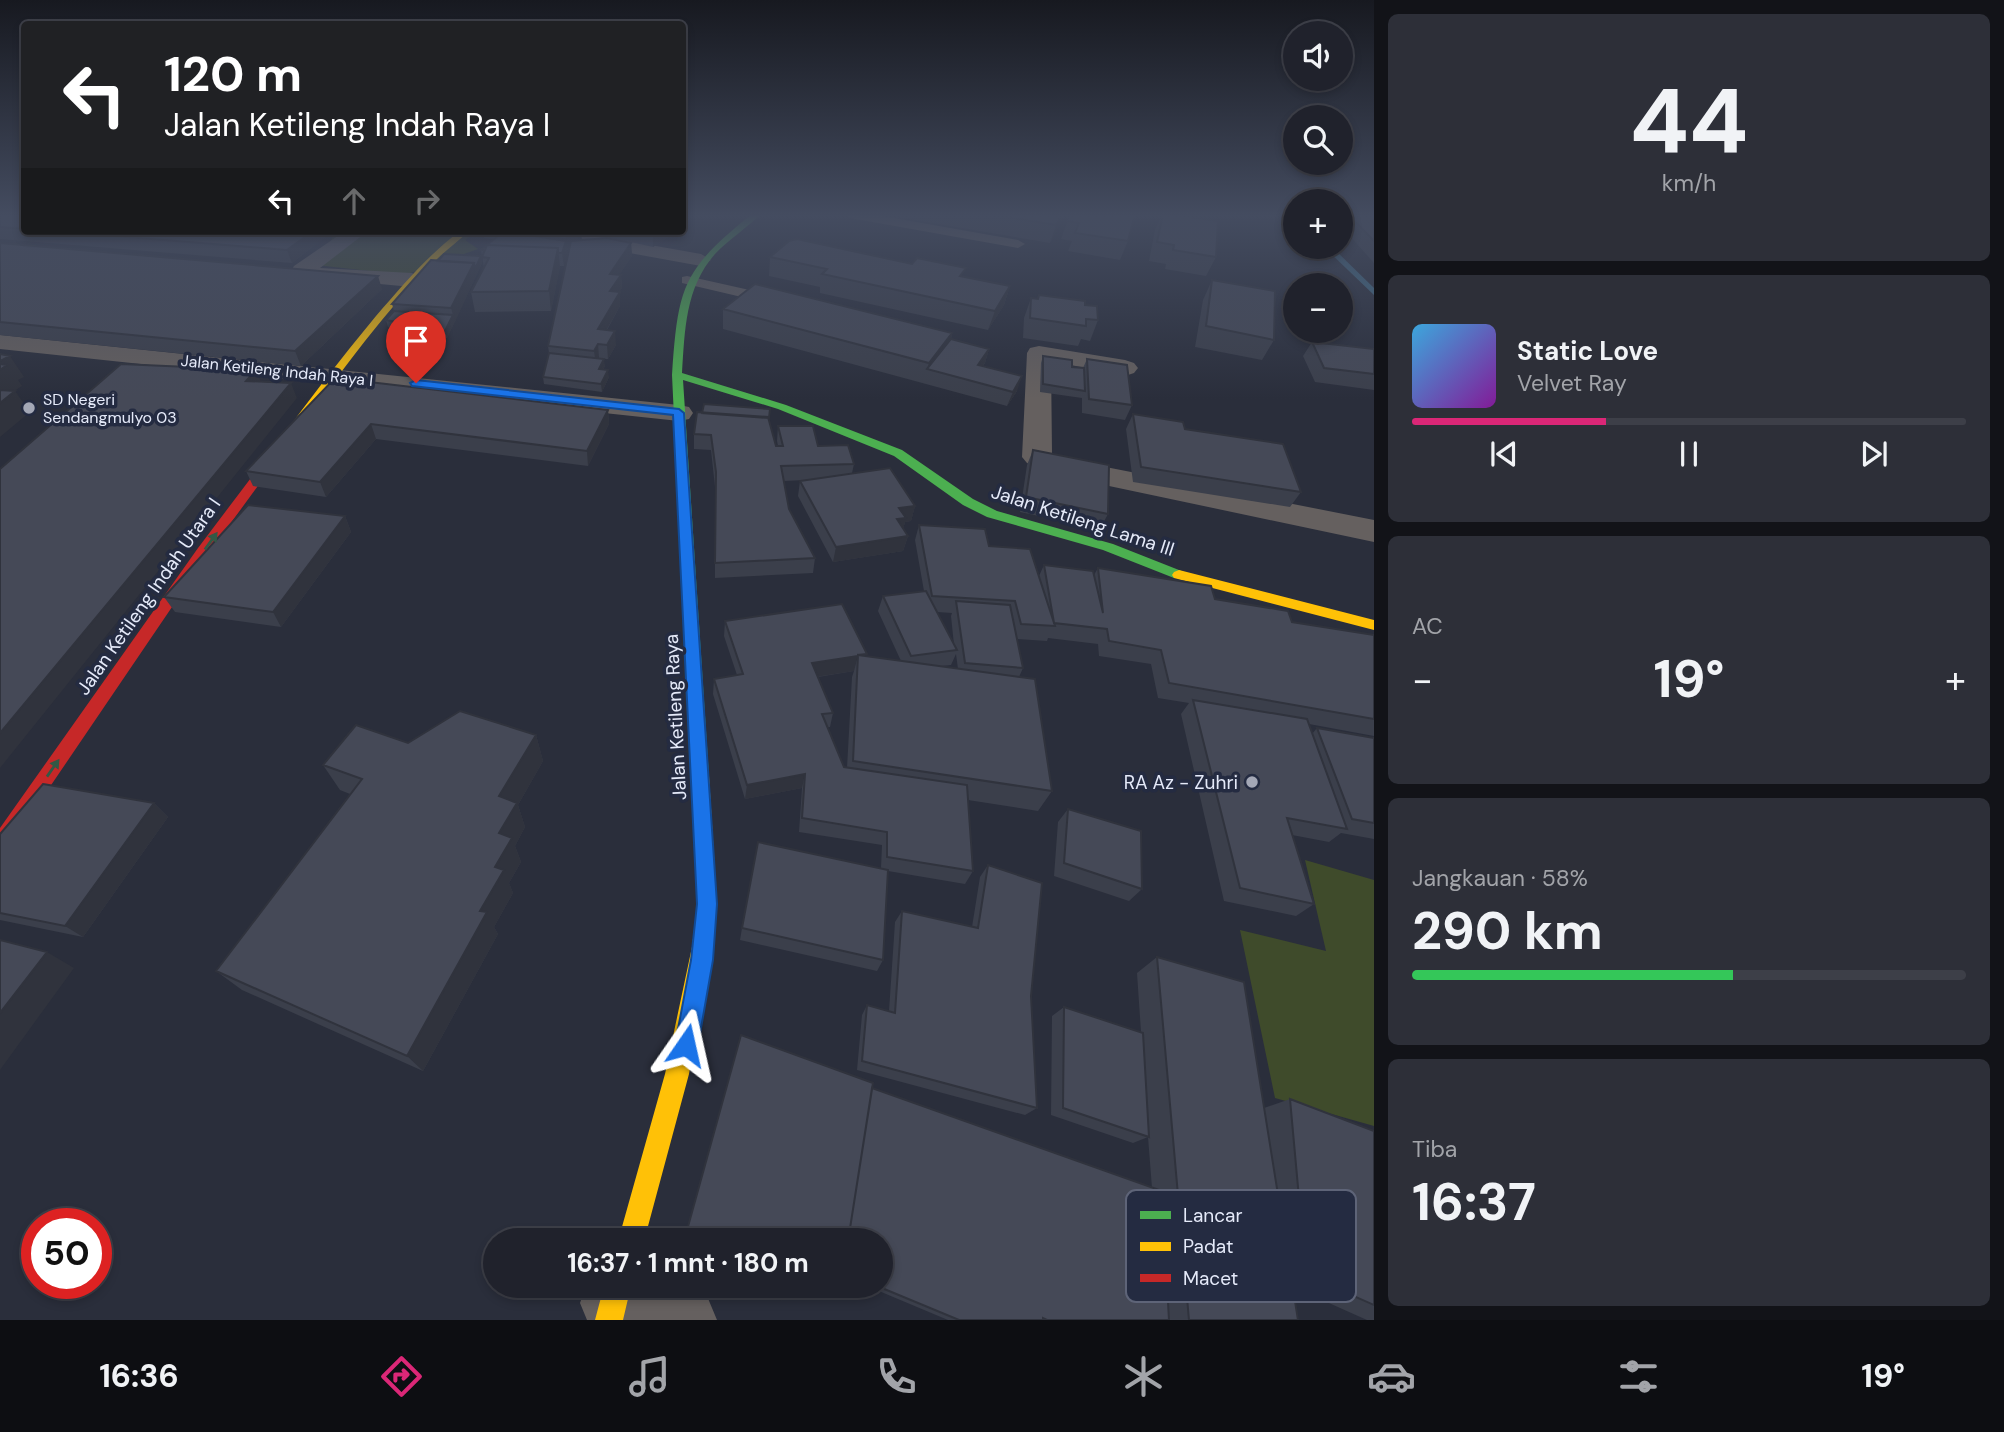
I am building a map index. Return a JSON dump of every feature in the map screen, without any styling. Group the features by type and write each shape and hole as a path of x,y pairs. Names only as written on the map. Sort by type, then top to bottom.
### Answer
{"street":[{"path":"360,276 412,280"},
{"name":"Jalan Ketileng Indah Utara I","path":"0,844 203,551 334,375 416,276"},
{"name":"Jalan Ketileng Raya","path":"635,1228 686,1045 702,960 707,904 677,374 681,300 690,276"},
{"name":"Jalan Ketileng Indah Raya I","path":"0,342 679,413"},
{"path":"1125,368 1051,353 1039,354 1037,457 1057,466 1374,531"},
{"path":"109,377 131,356"},
{"name":"Jalan Ketileng Lama III","path":"677,374 782,407 898,453 968,502 992,514 1108,547 1198,582 1374,625"},
{"path":"613,1303 683,1320"}],"lane":[{"path":"687,280 797,305"}],"green space":[{"path":"1305,860 1374,880 1374,1126 1275,1098 1240,930 1326,951"}],"building":[{"path":"0,276 378,276 295,351 0,322"},
{"path":"417,276 468,276 451,308 392,304"},
{"path":"480,276 552,276 549,291 471,292"},
{"path":"563,276 621,276 610,291 620,292 598,329 615,331 607,345 598,344 594,351 548,346"},
{"path":"829,276 960,276 1010,286 995,311"},
{"path":"1212,280 1275,291 1274,340 1206,326"},
{"path":"755,284 952,333 929,363 723,309"},
{"path":"1039,295 1085,301 1085,305 1097,306 1098,320 1086,319 1086,326 1030,318 1031,298 1038,299"},
{"path":"394,311 453,315 445,331 386,320"},
{"path":"951,339 989,349 978,365 1022,376 1013,392 927,369"},
{"path":"1312,343 1374,349 1374,374 1324,368"},
{"path":"549,353 604,359 599,369 608,370 601,384 543,377"},
{"path":"0,354 10,356 0,361"},
{"path":"1043,356 1072,360 1072,367 1084,368 1085,391 1043,384"},
{"path":"1087,359 1127,365 1132,405 1089,399"},
{"path":"121,364 256,370 246,381 291,383 0,733 0,469"},
{"path":"335,378 608,410 587,451 371,424 320,482 246,471"},
{"path":"0,390 15,391 0,403"},
{"path":"704,404 770,409 769,418 702,413"},
{"path":"697,412 768,417 776,446 783,446 778,426 813,426 818,446 848,445 854,464 781,466 789,509 815,558 715,563 716,472 711,435 694,434"},
{"path":"1133,414 1183,422 1185,429 1283,444 1301,492 1141,467"},
{"path":"1033,450 1109,465 1108,514 1026,497"},
{"path":"890,468 915,506 899,508 906,518 897,519 908,536 836,547 800,481"},
{"path":"248,505 345,516 273,612 164,597"},
{"path":"919,525 985,529 989,546 1030,549 1055,626 1021,624 1015,601 932,596"},
{"path":"1044,565 1093,571 1103,613 1098,568 1211,586 1215,599 1288,611 1292,622 1374,635 1374,719 1169,683 1161,650 1109,641 1107,629 1054,623"},
{"path":"926,591 957,650 911,656 883,596"},
{"path":"956,601 1010,605 1023,668 965,663"},
{"path":"842,604 867,654 812,663 833,713 822,714 844,767 967,785 973,871 887,857 887,832 802,818 805,774 747,785 714,679 743,674 725,621"},
{"path":"858,655 1035,679 1052,791 853,761"},
{"name":"RA Az - Zuhri","path":"1193,700 1307,719 1347,829 1287,818 1314,904 1240,888"},
{"path":"460,711 536,735 499,796 517,803 499,833 512,838 495,867 504,870 480,911 487,912 407,1056 216,971 362,779 323,765 356,725 408,743"},
{"path":"1317,728 1374,738 1374,823 1352,819"},
{"path":"43,784 154,803 65,926 0,913 0,834"},
{"path":"1068,809 1141,831 1142,889 1064,863"},
{"path":"758,842 888,870 883,960 742,928"},
{"path":"988,865 1042,883 1031,996 1037,1108 862,1061 867,1005 895,1013 902,911 978,928"},
{"path":"0,940 47,952 0,1013"},
{"path":"1157,957 1244,982 1277,1190 1178,1190"},
{"path":"1064,1007 1143,1033 1149,1137 1063,1108"},
{"path":"741,1035 873,1083 850,1228 688,1228"},
{"path":"872,1088 1159,1190 1126,1190 1126,1302 1168,1302 1169,1320 959,1320 893,1293 893,1228 850,1228"},
{"path":"1290,1099 1374,1131 1374,1305 1356,1297 1356,1190 1298,1190"},
{"path":"1187,1302 1295,1302 1298,1320 1189,1320"}],"waterway":[{"path":"1357,276 1374,293"}],"traffic: fast":[{"path":"695,276 685,299 681,319 677,375 700,776"},
{"path":"677,375 782,407 898,453 968,502 992,514 1108,547 1179,575"}],"traffic: slow":[{"path":"282,445 345,361 417,276"},
{"path":"1179,575 1374,625"},
{"path":"635,1228 677,1074 702,947 707,904 700,776"},
{"path":"609,1320 615,1298"}],"traffic: jam":[{"path":"0,844 203,551 282,445"}],"place":[{"name":"SD Negeri Sendangmulyo 03","path":"29,408"},
{"name":"RA Az - Zuhri","path":"1252,782"}],"route":[{"path":"416,383 679,413 707,904 702,960 686,1045"}]}
